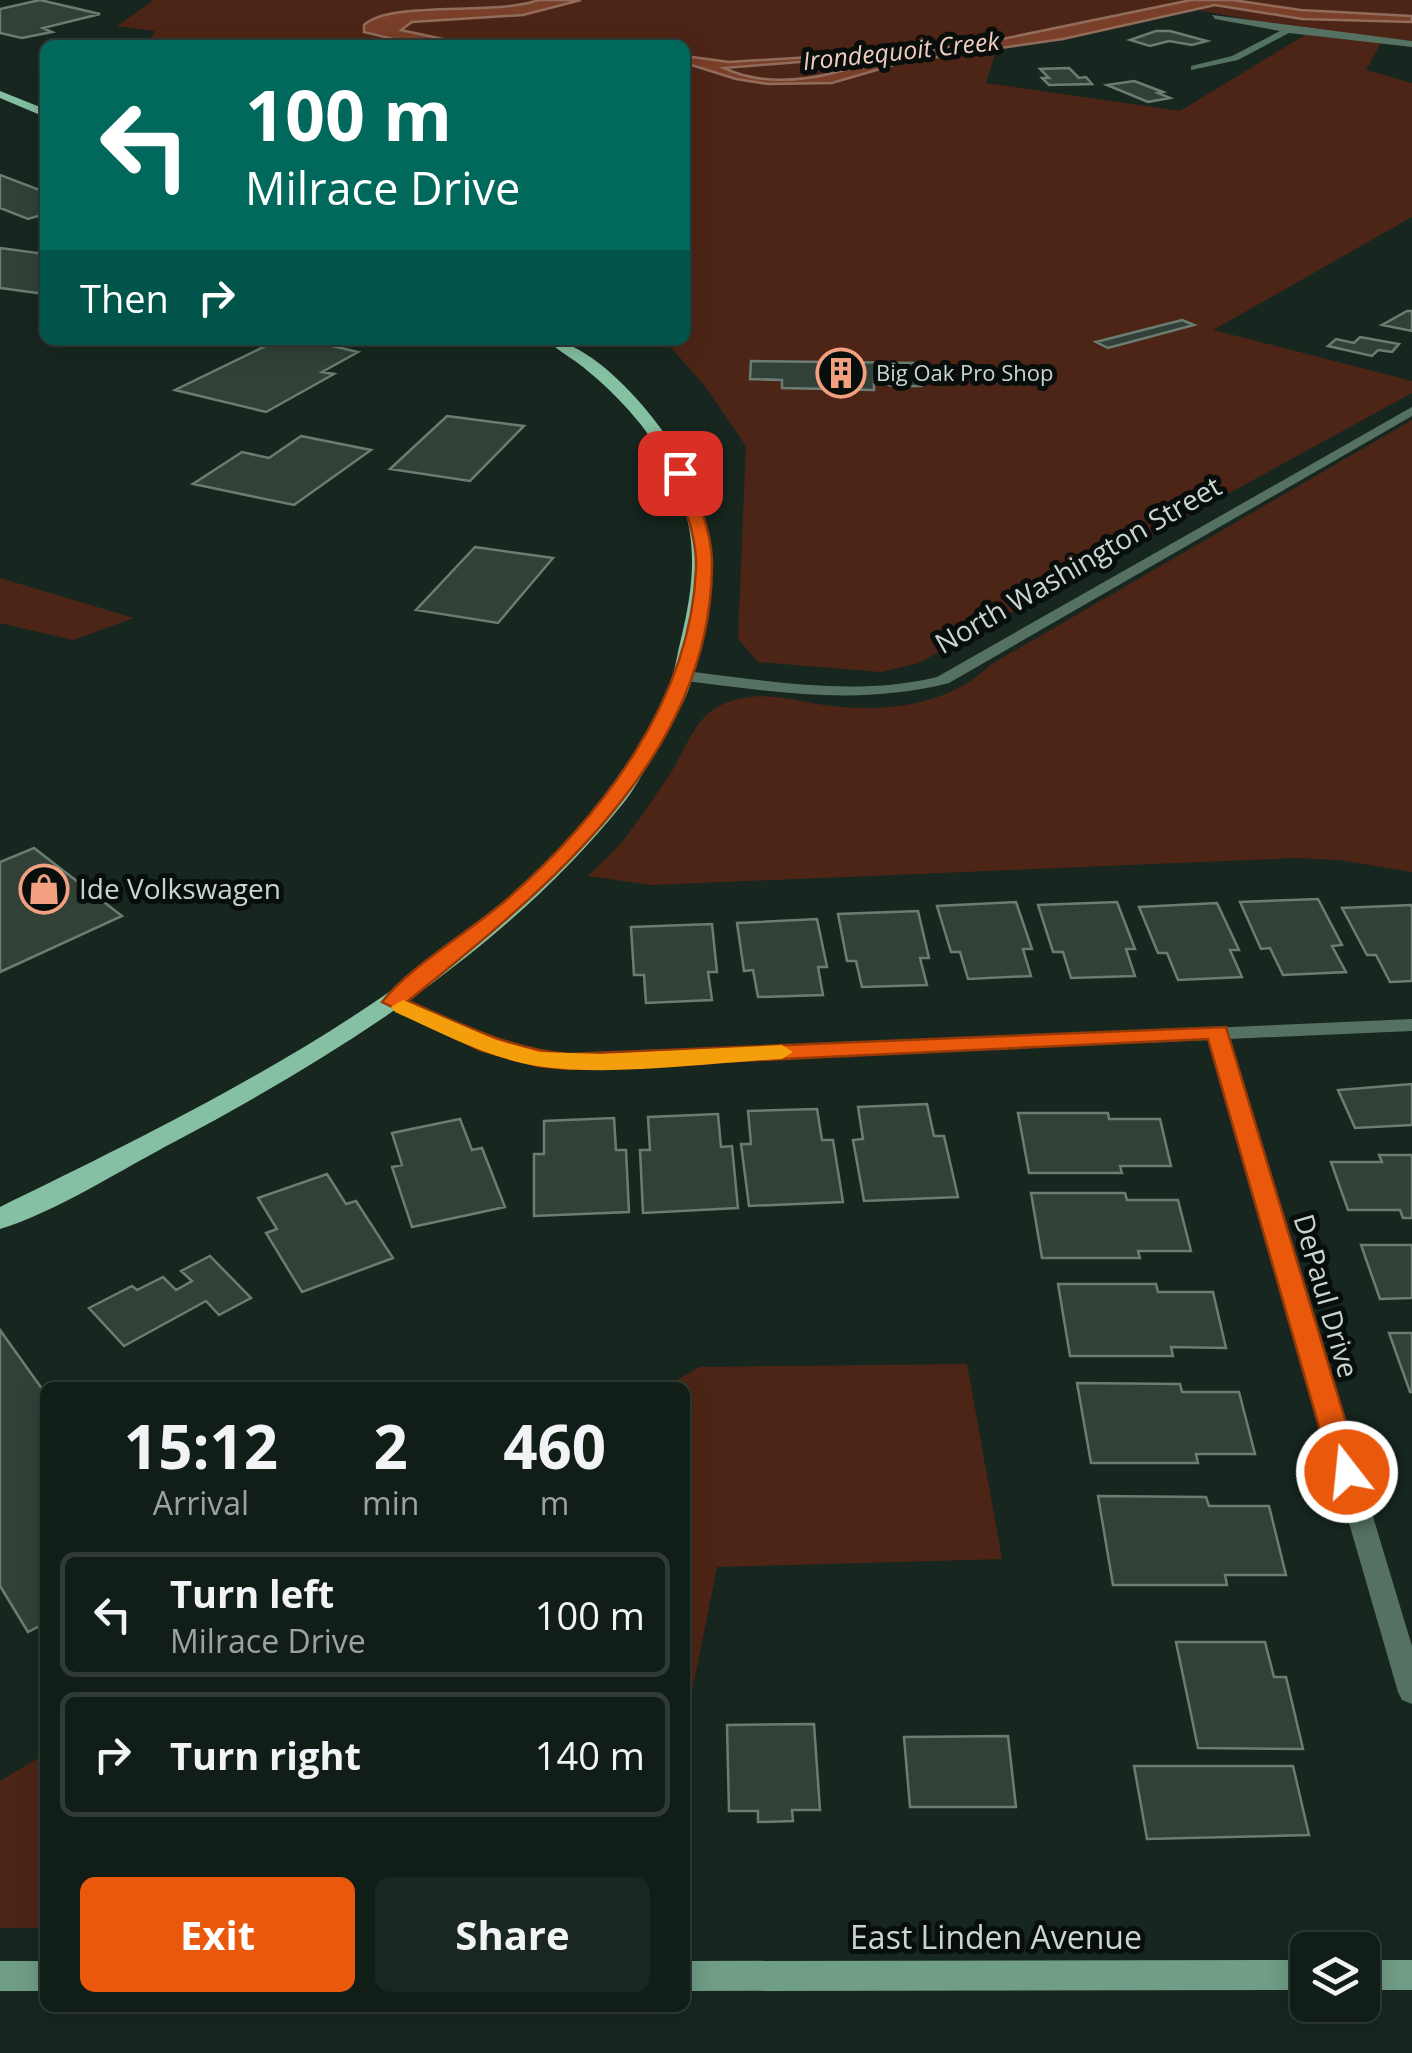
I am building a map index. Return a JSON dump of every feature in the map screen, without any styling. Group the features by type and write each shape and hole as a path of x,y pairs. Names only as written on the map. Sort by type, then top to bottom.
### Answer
{"main road":[{"path":"0,94 40,111"},
{"path":"0,1219 200,1120 393,1002 513,905 578,841 632,772 686,676 702,605 704,567 700,531 690,492 671,454 646,419 615,386 562,345"},
{"path":"1380,1975 1412,1974"},
{"name":"East Linden Avenue","path":"690,1976 1290,1975"},
{"path":"0,1976 40,1976"}],"street":[{"path":"1215,17 1412,44"},
{"path":"1194,68 1236,58 1288,30"},
{"name":"North Washington Street","path":"686,676 869,693 916,689 943,680 1412,412"},
{"path":"393,1002 488,1045 538,1059 568,1062 1412,1025"},
{"name":"DePaul Drive","path":"1218,1032 1412,1692"}],"shaded area":[{"path":"154,0 1412,0 1412,41 1281,26 1194,9 1105,30 997,48 986,83 1180,111 1305,35 1381,43 1366,70 1412,83 1412,217 1213,330 1412,381 1412,393 919,663 881,672 758,662 738,639 746,446 705,386 668,345 690,345 690,40 149,40 155,31 117,26"},
{"path":"538,0 581,0 523,15 412,22 401,30 448,40 397,40 364,32 364,25 377,17 396,13 520,5"},
{"path":"1191,0 1233,0 1301,10 1412,16 1412,22 1302,19 1215,5 1063,39 904,62 832,83 768,84 690,65 690,57 729,62 973,45","holes":["888,55 828,74 764,79 724,68"]},
{"path":"1412,420 1412,872 1339,860 1296,858 652,885 588,876 626,837 670,774 696,727 719,706 759,696 846,707 891,707 954,690 990,665"},
{"path":"0,578 134,618 73,640 0,623"},
{"path":"967,1364 1002,1559 717,1567 690,1703 690,1382 673,1382 700,1367"},
{"path":"40,1757 40,1928 0,1928 0,1781"}],"building":[{"path":"40,0 100,14 43,28 52,32 22,38 0,33 0,9"},
{"path":"1156,31 1207,41 1192,45 1169,41 1150,46 1130,40"},
{"path":"1069,68 1092,84 1049,85 1042,78 1049,78 1040,69"},
{"path":"1134,81 1170,98 1148,102 1107,85"},
{"path":"0,175 40,190 40,215 28,219 0,208"},
{"path":"0,248 40,253 40,293 0,288"},
{"path":"1412,311 1412,331 1382,325"},
{"path":"1182,320 1194,325 1108,348 1096,342"},
{"path":"1360,337 1399,344 1392,352 1378,350 1372,356 1328,346 1336,339 1354,343"},
{"path":"268,345 328,345 358,352 322,372 334,374 266,412 175,390"},
{"name":"Big Oak Pro Shop","path":"751,361 920,363 920,370 931,370 931,376 921,376 921,386 892,386 874,379 874,390 782,388 782,380 750,379"},
{"path":"447,416 524,426 470,481 390,469"},
{"path":"301,436 371,450 294,505 193,484 242,452 269,458"},
{"path":"475,547 553,558 498,623 416,610"},
{"name":"Ide Volkswagen","path":"34,848 122,916 0,972 0,862"},
{"path":"1318,899 1342,945 1332,946 1346,972 1283,975 1270,948 1261,949 1240,902"},
{"path":"1016,902 1032,949 1023,949 1031,976 968,979 960,952 951,952 937,906"},
{"path":"1117,902 1135,949 1126,949 1135,976 1071,978 1063,952 1053,952 1038,905"},
{"path":"1217,903 1239,950 1230,950 1242,977 1178,980 1167,953 1158,953 1139,907"},
{"path":"1412,905 1412,981 1390,982 1376,955 1367,955 1342,908"},
{"path":"918,911 929,958 920,958 927,985 862,987 856,961 847,961 838,914"},
{"path":"817,919 827,967 818,967 823,995 758,997 753,970 744,971 737,923"},
{"path":"712,924 717,972 708,972 712,1000 646,1003 644,975 634,975 631,927"},
{"path":"1412,1084 1412,1125 1355,1128 1338,1090"},
{"path":"927,1104 934,1136 944,1136 958,1197 864,1201 853,1140 863,1139 858,1107"},
{"path":"817,1109 822,1140 833,1140 843,1202 749,1206 741,1144 751,1144 748,1111"},
{"path":"1018,1113 1108,1113 1109,1119 1160,1119 1171,1166 1120,1166 1122,1173 1029,1173"},
{"path":"718,1114 721,1147 732,1146 738,1208 643,1213 640,1150 650,1150 648,1117"},
{"path":"614,1118 616,1150 626,1150 629,1212 534,1216 534,1154 544,1154 544,1121"},
{"path":"460,1119 472,1150 482,1148 505,1207 412,1227 392,1167 402,1165 392,1133"},
{"path":"1379,1155 1412,1155 1412,1218 1403,1218 1400,1210 1348,1210 1331,1162 1382,1162"},
{"path":"327,1174 346,1204 356,1201 393,1258 302,1292 266,1233 277,1229 258,1198"},
{"path":"1031,1193 1125,1193 1127,1200 1178,1200 1191,1251 1138,1251 1140,1258 1042,1258"},
{"path":"1361,1245 1412,1245 1412,1298 1380,1299"},
{"path":"210,1256 251,1298 219,1315 206,1301 124,1346 89,1308 132,1286 137,1290 163,1277 176,1290 192,1281 181,1271"},
{"path":"1058,1284 1156,1284 1158,1292 1213,1292 1226,1348 1171,1347 1173,1356 1070,1356"},
{"path":"0,1330 40,1386 40,1626 28,1632 0,1586"},
{"path":"1389,1333 1412,1333 1412,1392 1410,1392"},
{"path":"1077,1383 1180,1384 1182,1392 1239,1392 1255,1454 1196,1454 1198,1463 1091,1463"},
{"path":"1098,1496 1206,1497 1209,1506 1269,1506 1286,1575 1225,1575 1227,1585 1113,1585"},
{"path":"1176,1642 1265,1642 1274,1677 1286,1677 1303,1749 1198,1748"},
{"path":"814,1724 820,1810 792,1810 793,1821 758,1822 758,1811 729,1811 727,1725"},
{"path":"1008,1736 1016,1807 910,1807 904,1737"},
{"path":"1134,1766 1293,1766 1309,1835 1147,1839"}],"slow traffic":[{"path":"403,1007 488,1045 538,1059 568,1062 782,1052"}],"place":[{"name":"Big Oak Pro Shop","path":"841,373"},
{"name":"Ide Volkswagen","path":"44,889"}],"route":[{"path":"680,473 690,492 700,531 704,567 695,640 686,676 673,703 622,787 578,841 513,905 393,1002 488,1045 538,1059 568,1062 1218,1032 1347,1472"}],"water label":[{"name":"Irondequoit Creek","path":"901,51"}]}
